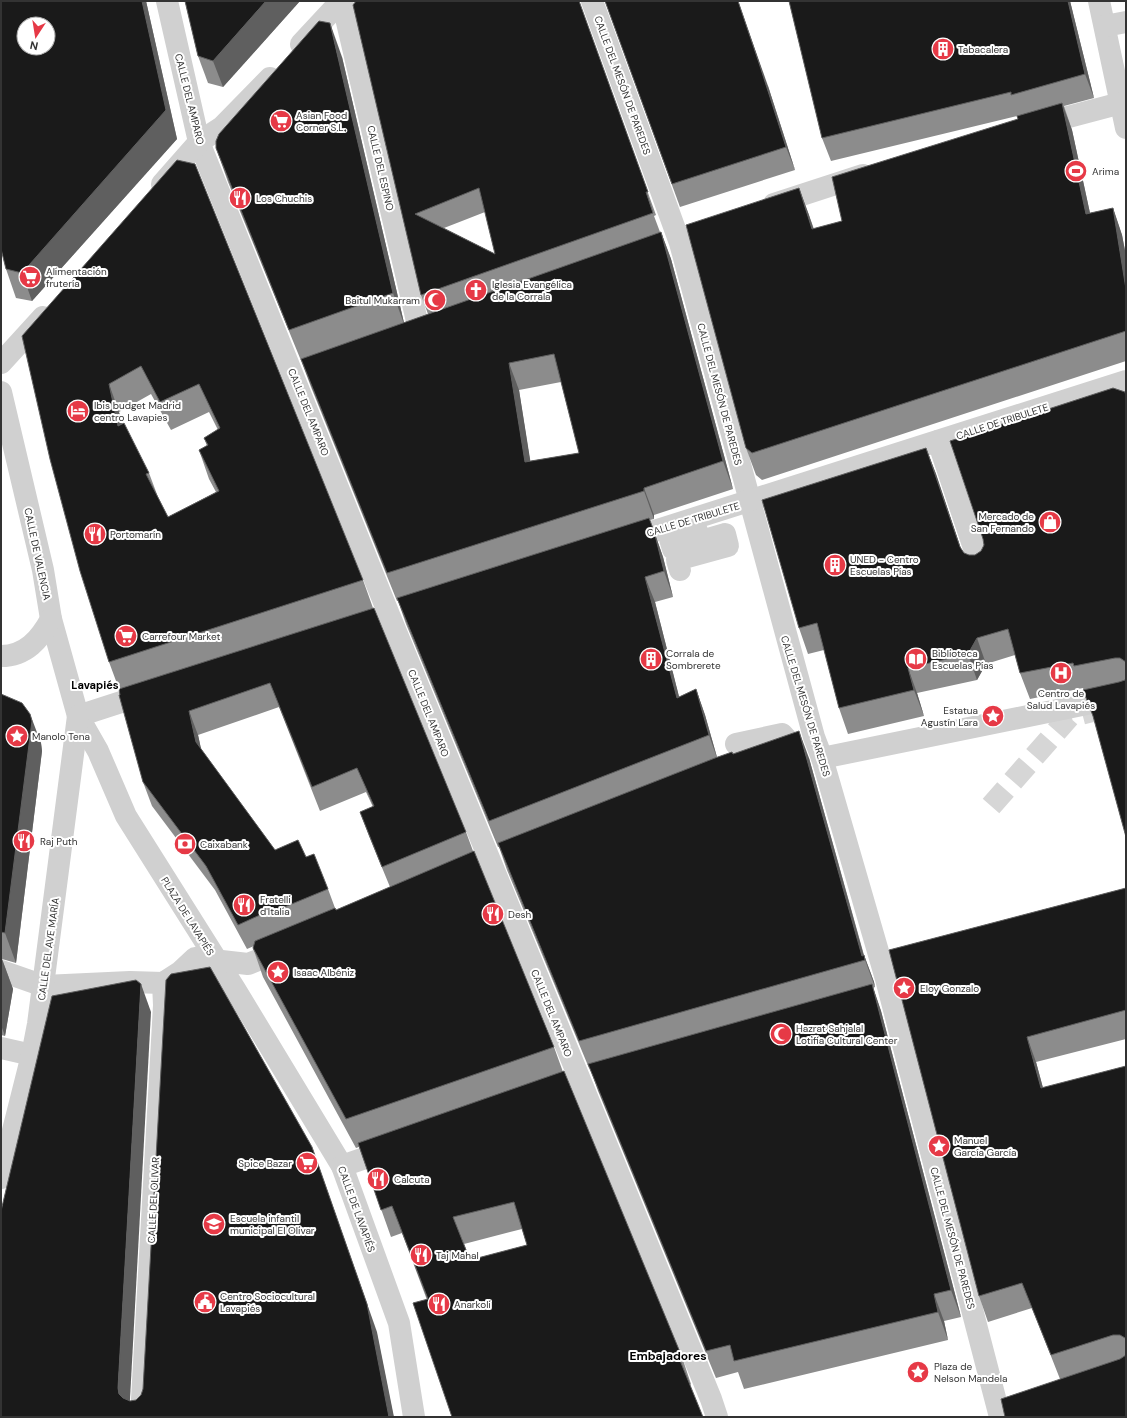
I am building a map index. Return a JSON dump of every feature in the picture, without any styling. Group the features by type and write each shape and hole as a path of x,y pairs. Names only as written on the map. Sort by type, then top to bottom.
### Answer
{"street":[{"name":"CALLE DEL AMPARO","path":"167,1 199,142 302,377 330,486 390,617 483,866 573,1086 711,1399 717,1417"},
{"path":"147,201 199,142 222,127 342,1"},
{"name":"CALLE DEL ESPINO","path":"342,1 420,334"},
{"name":"CALLE DEL MESÓN DE PAREDES","path":"592,1 687,236 750,501 814,737 822,758 872,929 882,998 1000,1415"},
{"path":"1099,1 1126,128"},
{"path":"1105,26 1126,22"},
{"path":"1016,132 1121,103"},
{"path":"753,210 880,170"},
{"path":"658,251 687,236"},
{"path":"1,363 57,301"},
{"path":"398,342 442,326"},
{"name":"CALLE DE TRIBULETE","path":"605,547 1126,382"},
{"name":"CALLE DE VALENCIA","path":"1,392 43,570 51,619 78,716"},
{"path":"938,441 981,569"},
{"path":"680,570 677,560 728,546 724,534 673,549 670,540 722,524 719,511"},
{"path":"367,624 412,609"},
{"path":"1,656 10,656 24,651 43,633 51,619"},
{"path":"78,716 170,687"},
{"path":"822,758 1126,696"},
{"name":"PLAZA DE LAVAPIÉS","path":"78,716 98,751 126,816 215,959"},
{"name":"CALLE DEL AVE MARÍA","path":"1,1178 32,1055 44,986 78,716"},
{"path":"736,744 782,734 792,745"},
{"path":"751,762 814,737"},
{"path":"483,866 512,854"},
{"path":"215,959 248,964 300,943"},
{"name":"PLAZA DE LAVAPIÉS","path":"163,982 180,972 195,958 215,959"},
{"name":"CALLE DE LAVAPIÉS","path":"215,959 235,989 342,1166 399,1323 414,1417"},
{"path":"1,971 44,986 163,982"},
{"name":"CALLE DEL OLIVAR","path":"141,1417 164,1004 163,982"},
{"path":"1,1048 32,1055"},
{"path":"573,1086 603,1077"},
{"path":"342,1166 408,1143"},
{"path":"1000,1415 1022,1406"}],"building":[{"path":"1,1 142,1 166,110 22,273 6,269 1,249"},
{"path":"185,1 266,1 213,61 198,56"},
{"path":"356,1 579,1 648,192 646,192 653,213 421,295 353,5","holes":["479,188 495,254 415,214"]},
{"path":"605,1 738,1 786,147 672,184"},
{"name":"Tabacalera","path":"789,1 1068,1 1085,74 1011,95 1011,92 822,138"},
{"path":"319,21 330,23 393,293 289,330 216,148 216,141 219,134"},
{"path":"1062,103 1086,214 1113,208 1126,289 1126,331 752,453 746,448 686,225 799,188 812,229 842,221 832,177 1018,119 1017,116"},
{"path":"177,160 195,164 363,580 109,662 80,571 50,459 22,336","holes":["141,366 160,402 199,384 220,428 204,438 208,445 199,450 219,491 168,517 146,474 149,473 124,423 118,426 109,384"]},
{"path":"661,232 723,461 644,488 644,491 387,573 301,359","holes":["554,354 579,453 525,462 509,363"]},
{"path":"1113,388 1125,392 1126,396 1126,662 1120,658 1115,658 1074,666 1073,663 1020,673 1008,629 977,638 968,654 908,668 914,690 839,708 817,623 799,628 762,500 926,448 960,547 964,553 975,555 981,551 984,545 983,539 950,441"},
{"path":"649,518 654,531 664,571 645,577 677,698 696,689 709,735 489,821 397,598"},
{"path":"374,608 466,832 382,867 360,812 374,806 357,768 312,787 270,683 189,711 196,742 275,850 298,840 306,857 314,854 328,889 270,913 271,910 238,925 206,866 143,782 119,695 119,689"},
{"path":"1126,678 1126,837 1093,716 1083,690 1119,682 1125,680"},
{"path":"1,694 22,703 30,714 32,721 5,933 1,932"},
{"path":"799,731 862,956 864,955 865,960 579,1041 498,843 715,758 732,752 733,754"},
{"path":"474,851 554,1047 346,1119 253,948 255,941 335,908 336,910"},
{"path":"1126,888 1126,1010 1027,1037 1041,1088 1126,1066 1126,1339 1120,1335 1113,1335 1051,1355 1022,1283 979,1296 889,950"},
{"path":"210,967 312,1147 367,1304 389,1417 1,1417 1,1211 52,996 136,980 141,984 118,1388 119,1394 123,1398 130,1401 136,1400 141,1395 143,1389 166,980 171,974"},
{"path":"872,984 951,1290 934,1294 938,1312 734,1361 730,1345 706,1351 588,1064"},
{"path":"564,1071 682,1357 679,1358 703,1417 452,1417 413,1303 428,1299 392,1206 381,1210 358,1143","holes":["514,1202 527,1245 470,1260 453,1217"]},
{"path":"1126,1355 1126,1417 1005,1417 1001,1399 1120,1359"}],"tunnel":[{"path":"991,806 1069,717 1096,710"}],"place":[{"name":"Tabacalera","path":"943,49"},
{"name":"Asian Food Corner S.L.","path":"281,121"},
{"name":"Arima","path":"1076,171"},
{"name":"Los Chuchis","path":"240,198"},
{"name":"Alimentación frutería","path":"30,277"},
{"name":"Iglesia Evangélica de la Corrala","path":"476,290"},
{"name":"Baitul Mukarram","path":"435,300"},
{"name":"Ibis budget Madrid centro Lavapies","path":"78,411"},
{"name":"Mercado de San Fernando","path":"1050,522"},
{"name":"Portomarín","path":"95,534"},
{"name":"UNED - Centro Escuelas Pías","path":"835,565"},
{"name":"Carrefour Market","path":"126,636"},
{"name":"Corrala de Sombrerete","path":"651,659"},
{"name":"Biblioteca Escuelas Pías","path":"916,659"},
{"name":"Centro de Salud Lavapiés","path":"1061,673"},
{"name":"Estatua Agustín Lara","path":"993,716"},
{"name":"Manolo Tena","path":"17,736"},
{"name":"Raj Puth","path":"24,841"},
{"name":"Caixabank","path":"185,844"},
{"name":"Fratelli d'Italia","path":"244,905"},
{"name":"Desh","path":"493,914"},
{"name":"Isaac Albéniz","path":"278,972"},
{"name":"Eloy Gonzalo","path":"904,988"},
{"name":"Hazrat Sahjalal Lotifia Cultural Center","path":"781,1034"},
{"name":"Manuel García García","path":"939,1146"},
{"name":"Spice Bazar","path":"307,1163"},
{"name":"Calcuta","path":"378,1179"},
{"name":"Escuela infantil municipal El Olivar","path":"214,1224"},
{"name":"Taj Mahal","path":"421,1255"},
{"name":"Centro Sociocultural Lavapiés","path":"205,1302"},
{"name":"Anarkoli","path":"439,1304"},
{"name":"Plaza de Nelson Mandela","path":"918,1372"}],"district":[{"name":"Lavapiés","path":"95,685"},
{"name":"Embajadores","path":"668,1356"}]}
